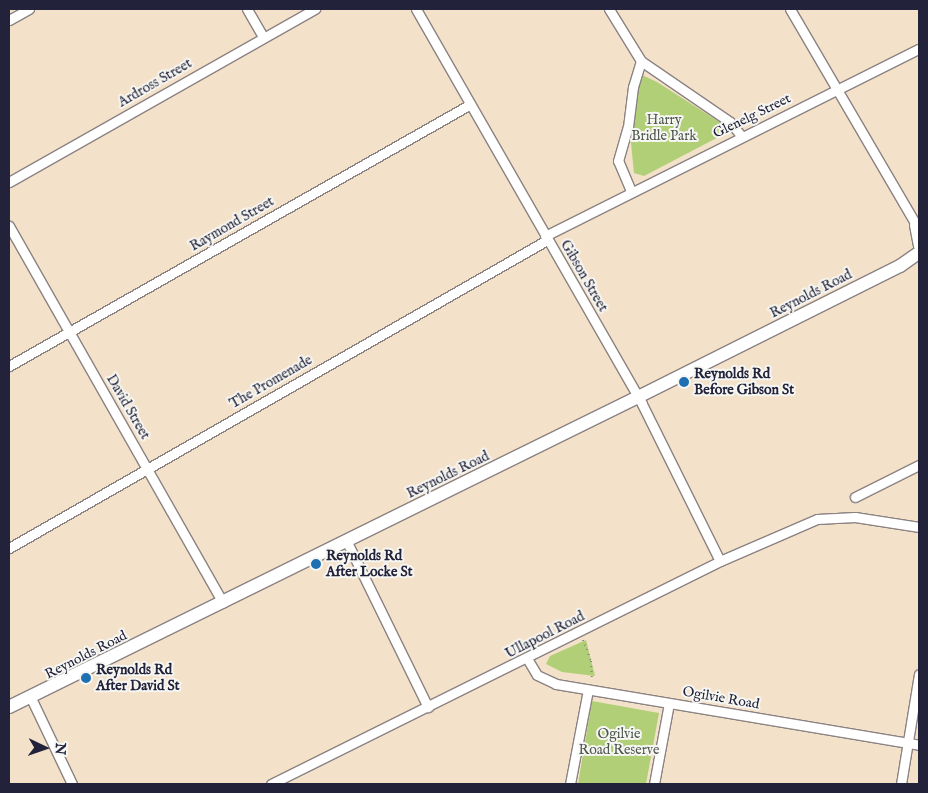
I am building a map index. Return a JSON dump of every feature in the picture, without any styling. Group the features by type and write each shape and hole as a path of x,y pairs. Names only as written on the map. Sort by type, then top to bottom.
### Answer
{"street":[{"path":"9,20 29,9"},
{"path":"247,9 263,37"},
{"name":"Ardross Street","path":"9,182 315,9"},
{"name":"Gibson Street","path":"416,9 638,397 720,561"},
{"path":"609,9 641,61 730,122 742,137"},
{"path":"790,9 917,228 919,254"},
{"name":"Glenelg Street","path":"546,238 631,191 919,49"},
{"path":"631,191 618,160 628,127 633,87 641,61"},
{"name":"Raymond Street","path":"9,366 469,104"},
{"name":"David Street","path":"9,226 223,602"},
{"name":"The Promenade","path":"9,548 546,238"},
{"name":"Reynolds Road","path":"9,707 31,698 347,542 900,266 919,254"},
{"path":"855,497 919,465"},
{"name":"Ullapool Road","path":"271,784 528,660 720,561 817,519 832,516 919,527"},
{"path":"347,542 428,707"},
{"name":"Ogilvie Road","path":"528,660 537,675 548,682 919,745"},
{"path":"901,784 919,674"},
{"path":"570,784 588,690"},
{"path":"31,698 72,784"},
{"path":"654,784 669,703"}],"path":[{"path":"580,633 591,660 592,681"}],"green space":[{"name":"Harry Bridle Park","path":"642,75 657,82 732,130 644,176 634,173 630,133 634,101"},
{"path":"586,640 595,676 562,672 546,664 550,656"},
{"name":"Ogilvie Road Reserve","path":"592,701 659,713 646,784 578,784"}],"place":[{"name":"Reynolds Rd Before Gibson St","path":"684,382"},
{"name":"Reynolds Rd After Locke St","path":"316,564"},
{"name":"Reynolds Rd After David St","path":"86,678"}]}
